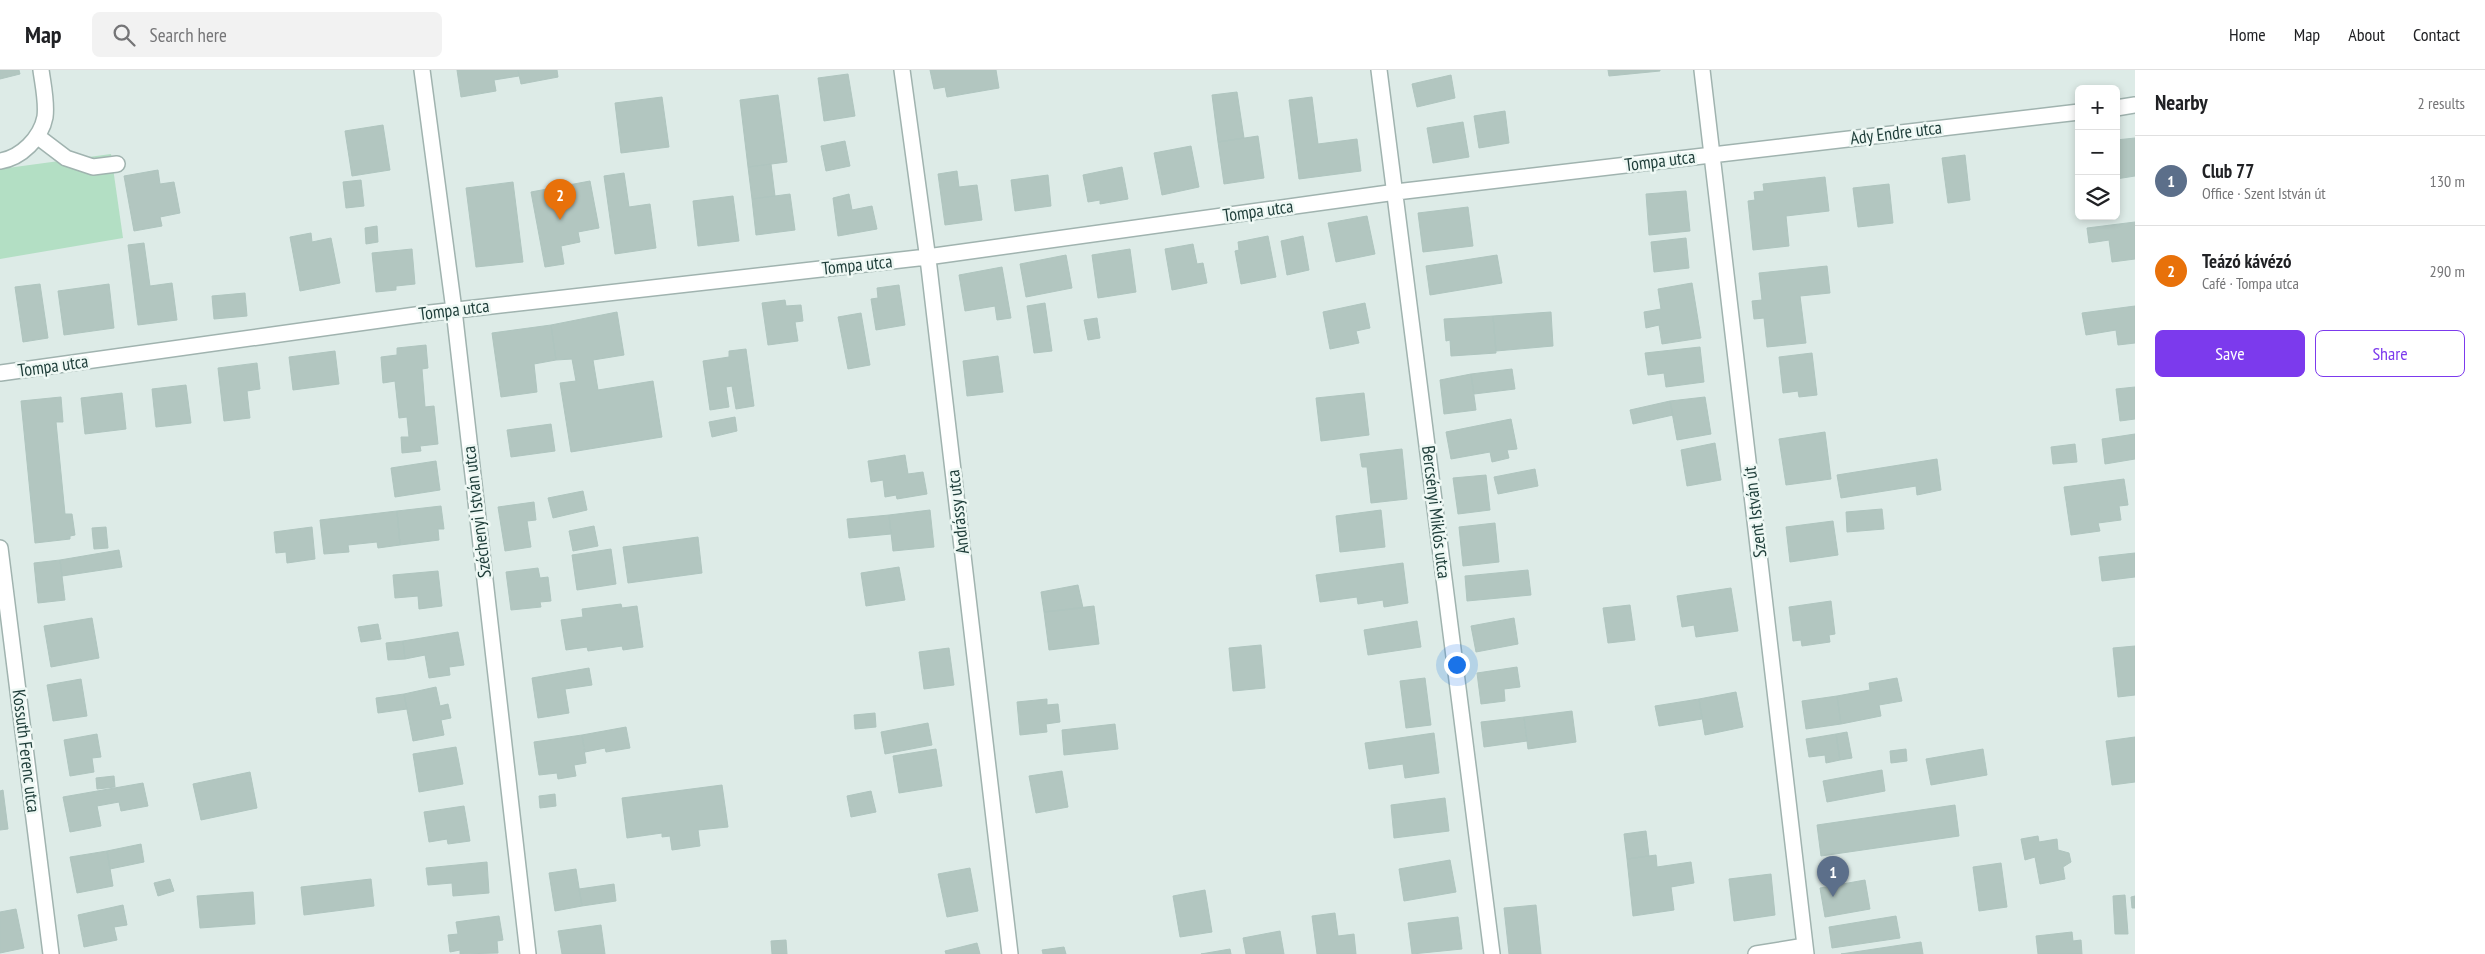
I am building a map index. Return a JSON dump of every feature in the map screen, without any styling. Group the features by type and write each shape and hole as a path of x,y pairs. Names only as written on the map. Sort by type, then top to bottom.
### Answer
{"street":[{"path":"0,161 10,160 37,136 45,117 41,70"},
{"name":"Széchenyi István utca","path":"422,70 454,310 528,954"},
{"name":"Andrássy utca","path":"902,70 927,257 1010,954"},
{"name":"Bercsényi Miklós utca","path":"1379,70 1492,954"},
{"name":"Szent István út","path":"1702,70 1806,950"},
{"path":"2120,108 2135,106"},
{"name":"Ady Endre utca","path":"1713,154 2075,112"},
{"path":"37,136 66,158 93,167 117,164"},
{"name":"Tompa utca","path":"0,373 454,310 927,257 1396,192 1713,154"},
{"name":"Kossuth Ferenc utca","path":"0,548 51,954"},
{"path":"1756,954 1806,950"}],"green space":[{"path":"111,154 123,238 0,259 0,169"}],"building":[{"path":"0,70 19,70 20,74 0,79"},
{"path":"457,70 518,70 519,76 494,80 496,91 461,97"},
{"path":"518,70 557,70 558,77 521,84"},
{"path":"930,70 996,70 999,88 947,97 945,87 934,89"},
{"path":"1608,70 1660,70 1660,71 1609,76"},
{"path":"848,74 855,116 824,121 818,78"},
{"path":"1451,75 1455,98 1417,107 1412,84"},
{"path":"1237,92 1244,138 1218,142 1212,95"},
{"path":"778,95 787,162 748,167 740,100"},
{"path":"662,97 669,147 621,153 615,103"},
{"path":"1312,97 1318,144 1357,139 1361,171 1299,179 1289,100"},
{"path":"1505,111 1509,143 1479,148 1474,116"},
{"path":"1463,122 1469,157 1433,163 1427,128"},
{"path":"383,125 390,170 352,176 345,131"},
{"path":"1258,136 1264,178 1224,184 1218,142"},
{"path":"2135,138 2135,176 2120,178 2120,140"},
{"path":"845,141 850,166 826,171 821,146"},
{"path":"1191,146 1199,187 1162,195 1154,153"},
{"path":"1965,155 1970,200 1948,203 1942,158"},
{"path":"771,164 775,196 752,199 748,167"},
{"path":"1122,167 1128,199 1100,204 1100,200 1088,202 1083,175"},
{"path":"158,170 160,184 174,182 180,213 160,217 162,226 134,231 124,176"},
{"path":"957,171 959,187 977,185 982,220 945,225 938,174"},
{"path":"624,173 629,207 650,204 656,248 615,254 604,176"},
{"path":"1048,175 1051,206 1015,211 1011,180"},
{"path":"1825,177 1829,211 1786,216 1789,246 1753,250 1748,201 1755,200 1754,192 1764,191 1763,184"},
{"path":"361,180 364,206 346,208 343,182"},
{"path":"590,181 599,228 578,232 580,242 561,246 564,264 545,267 531,192"},
{"path":"513,182 523,262 476,267 466,188"},
{"path":"1889,184 1893,223 1858,227 1853,188"},
{"path":"1686,191 1690,231 1649,235 1646,194"},
{"path":"790,194 795,230 756,235 752,199"},
{"path":"849,194 852,210 872,206 877,229 838,236 833,198"},
{"path":"733,196 739,241 698,246 693,201"},
{"path":"1468,207 1473,246 1423,252 1418,213"},
{"path":"1367,216 1375,254 1336,262 1328,223"},
{"path":"2135,222 2135,259 2112,262 2109,240 2089,243 2087,228"},
{"path":"377,226 378,242 366,244 365,228"},
{"path":"311,233 312,242 331,238 340,283 300,291 290,237"},
{"path":"1268,236 1276,277 1241,284 1235,251 1239,250 1238,242"},
{"path":"1303,236 1309,270 1287,275 1281,241"},
{"path":"1686,238 1689,268 1654,272 1651,242"},
{"path":"144,243 150,286 172,283 177,320 138,325 128,245"},
{"path":"1193,244 1197,264 1203,263 1207,283 1172,290 1165,249"},
{"path":"412,249 415,284 396,286 396,290 376,292 372,253"},
{"path":"1130,249 1136,292 1098,298 1092,255"},
{"path":"1066,255 1072,288 1026,297 1020,264"},
{"path":"1497,255 1502,283 1430,295 1426,266"},
{"path":"1827,266 1830,293 1800,296 1806,343 1767,347 1764,318 1754,319 1752,301 1762,300 1759,273"},
{"path":"1002,267 1011,318 997,320 995,306 965,311 959,275"},
{"path":"1692,283 1701,338 1662,344 1659,325 1646,328 1644,312 1661,309 1658,289"},
{"path":"40,284 48,338 23,342 15,287"},
{"path":"109,284 114,328 64,335 58,291"},
{"path":"899,285 905,325 876,330 871,299 878,298 877,288"},
{"path":"245,293 247,316 214,319 212,296"},
{"path":"785,300 786,306 801,305 803,321 795,322 798,341 768,345 762,303"},
{"path":"1045,303 1052,351 1034,353 1027,306"},
{"path":"1365,303 1370,328 1356,331 1359,343 1330,349 1323,312"},
{"path":"2135,306 2135,343 2118,345 2116,330 2086,335 2082,313"},
{"path":"617,312 624,355 593,360 598,390 653,381 662,437 571,452 560,383 576,381 572,359 556,360 551,325"},
{"path":"1551,312 1553,346 1496,351 1493,316"},
{"path":"861,313 870,365 848,369 838,317"},
{"path":"1493,316 1496,353 1451,356 1450,340 1446,341 1444,319"},
{"path":"1097,318 1100,338 1088,340 1084,320"},
{"path":"551,325 556,360 534,364 537,392 501,397 492,333"},
{"path":"426,345 428,368 422,369 425,407 434,406 438,444 420,446 421,451 402,453 401,437 409,437 407,417 399,418 395,381 383,383 381,357 397,355 397,348"},
{"path":"1700,347 1704,382 1666,387 1664,373 1648,375 1645,353"},
{"path":"746,349 754,406 736,409 732,386 726,387 729,407 710,410 703,361 729,357 729,351"},
{"path":"335,351 339,384 293,390 289,357"},
{"path":"1812,353 1817,395 1799,397 1798,391 1783,393 1779,357"},
{"path":"998,356 1003,392 967,396 963,361"},
{"path":"257,363 260,389 247,391 250,418 224,421 218,368"},
{"path":"1512,369 1515,389 1474,394 1471,374"},
{"path":"1471,374 1476,410 1444,414 1440,380"},
{"path":"186,385 191,423 156,427 152,389"},
{"path":"2135,387 2135,419 2120,421 2116,389"},
{"path":"122,393 126,429 85,434 81,398"},
{"path":"1364,393 1369,435 1321,441 1316,398"},
{"path":"61,397 63,422 56,422 65,514 72,514 75,535 70,536 70,539 35,543 21,401"},
{"path":"1705,397 1711,434 1677,440 1670,401"},
{"path":"1670,401 1673,415 1633,424 1630,410"},
{"path":"735,417 737,431 712,437 709,422"},
{"path":"1511,419 1517,449 1507,450 1509,458 1492,462 1490,452 1451,459 1446,432"},
{"path":"551,424 555,451 511,457 507,430"},
{"path":"1825,432 1831,479 1786,485 1779,439"},
{"path":"2135,434 2135,459 2105,464 2102,439"},
{"path":"1715,443 1721,480 1687,486 1681,450"},
{"path":"2075,444 2077,462 2053,464 2051,447"},
{"path":"1402,449 1407,499 1371,503 1367,467 1362,467 1360,454"},
{"path":"905,455 908,474 923,472 927,494 897,499 896,495 885,497 883,480 871,482 868,461"},
{"path":"1937,459 1941,490 1917,495 1916,486 1841,498 1837,475"},
{"path":"436,461 440,490 395,497 391,468"},
{"path":"1535,469 1538,486 1498,494 1494,477"},
{"path":"1486,475 1490,510 1458,514 1453,478"},
{"path":"2124,479 2128,505 2119,506 2121,520 2098,523 2100,531 2071,535 2064,487"},
{"path":"583,491 587,510 553,518 548,498"},
{"path":"534,502 536,520 527,521 531,547 505,551 498,507"},
{"path":"441,506 444,529 438,529 439,540 400,545 397,511"},
{"path":"1882,509 1884,529 1847,532 1846,512"},
{"path":"930,510 934,547 893,551 889,515"},
{"path":"1381,510 1385,547 1340,552 1336,516"},
{"path":"397,511 400,545 378,548 377,542 348,545 349,552 324,554 320,520"},
{"path":"889,515 891,534 849,538 847,519"},
{"path":"1833,521 1838,555 1790,562 1786,527"},
{"path":"1495,523 1499,562 1463,566 1459,527"},
{"path":"594,526 598,546 573,551 569,531"},
{"path":"106,527 108,548 94,549 92,528"},
{"path":"312,527 315,559 287,563 286,552 276,553 274,532"},
{"path":"698,537 702,573 628,583 623,547"},
{"path":"611,549 616,584 577,590 572,555"},
{"path":"119,550 122,567 62,576 60,560"},
{"path":"2135,553 2135,577 2102,581 2099,557"},
{"path":"60,560 65,600 38,603 34,563"},
{"path":"1403,563 1408,603 1384,607 1383,600 1358,604 1357,597 1320,602 1316,575"},
{"path":"899,567 905,600 866,606 861,573"},
{"path":"538,568 540,578 548,577 551,601 540,602 541,607 511,610 506,572"},
{"path":"1528,570 1531,595 1467,601 1465,576"},
{"path":"438,571 442,606 419,609 418,596 395,598 393,575"},
{"path":"1078,585 1083,608 1044,612 1041,592"},
{"path":"1731,588 1738,631 1696,637 1694,625 1682,627 1677,596"},
{"path":"1831,601 1835,634 1829,635 1830,642 1802,646 1801,640 1793,641 1789,607"},
{"path":"621,604 622,608 637,606 643,647 623,650 622,646 588,651 587,647 566,650 561,620 583,617 582,609"},
{"path":"1630,605 1635,640 1608,643 1603,608"},
{"path":"1094,606 1099,644 1049,650 1044,612"},
{"path":"92,618 99,658 51,667 44,626"},
{"path":"1514,618 1518,644 1476,652 1471,626"},
{"path":"1417,621 1421,647 1368,655 1364,630"},
{"path":"378,624 381,639 361,642 358,627"},
{"path":"458,632 464,665 449,667 450,675 429,678 425,655 405,659 403,641"},
{"path":"403,641 405,659 388,660 386,643"},
{"path":"1261,645 1265,688 1233,691 1229,648"},
{"path":"2135,646 2135,695 2118,697 2113,648"},
{"path":"949,648 954,685 924,689 919,652"},
{"path":"1517,667 1520,687 1504,689 1505,701 1481,704 1477,673"},
{"path":"589,668 592,685 565,689 569,713 538,718 532,678"},
{"path":"1425,678 1431,725 1406,728 1400,681"},
{"path":"1897,678 1902,701 1879,705 1881,716 1841,724 1837,696 1870,690 1869,683"},
{"path":"81,679 87,716 53,721 47,685"},
{"path":"436,687 440,706 448,704 451,718 441,720 444,735 413,741 404,694"},
{"path":"1736,692 1743,727 1705,735 1699,699"},
{"path":"404,694 407,709 378,713 376,698"},
{"path":"1837,696 1841,724 1806,729 1802,701"},
{"path":"1047,699 1047,705 1058,704 1060,722 1046,724 1047,732 1020,735 1017,702"},
{"path":"1699,699 1702,719 1659,726 1655,706"},
{"path":"1572,711 1576,742 1528,749 1524,717"},
{"path":"875,713 876,727 855,729 854,715"},
{"path":"1524,717 1527,741 1484,747 1481,722"},
{"path":"928,723 932,745 885,754 881,732"},
{"path":"1115,724 1118,749 1064,755 1062,730"},
{"path":"626,727 630,748 606,752 605,748 585,752 582,735"},
{"path":"1847,732 1852,758 1840,760 1836,734"},
{"path":"1434,733 1439,773 1405,778 1403,764 1369,769 1365,743"},
{"path":"97,734 101,757 92,758 94,772 70,776 64,740"},
{"path":"1836,734 1840,760 1826,763 1825,755 1809,757 1806,739"},
{"path":"582,735 586,763 574,765 576,776 558,779 557,773 539,775 534,742"},
{"path":"2135,737 2135,782 2112,785 2106,741"},
{"path":"456,747 463,784 419,792 413,754"},
{"path":"936,749 942,786 899,793 893,756"},
{"path":"1906,749 1907,761 1891,763 1890,751"},
{"path":"1983,749 1987,775 1931,785 1926,759"},
{"path":"1882,770 1885,791 1827,802 1823,781"},
{"path":"1062,771 1068,807 1036,813 1029,776"},
{"path":"250,772 257,808 201,820 193,784"},
{"path":"114,776 115,787 97,789 96,778"},
{"path":"143,783 148,806 121,811 119,802 97,806 101,826 70,832 63,797"},
{"path":"722,785 728,827 698,830 700,846 672,850 670,836 662,837 662,833 627,838 622,798"},
{"path":"3,790 8,829 0,830 0,791"},
{"path":"871,791 876,812 851,817 847,796"},
{"path":"555,794 556,806 540,808 539,796"},
{"path":"1445,798 1449,831 1394,838 1391,805"},
{"path":"1955,805 1959,836 1821,856 1817,825"},
{"path":"464,806 470,841 448,844 447,839 429,842 424,812"},
{"path":"1646,831 1649,856 1627,859 1624,834"},
{"path":"2038,836 2039,842 2057,839 2058,850 2069,853 2071,862 2063,867 2065,879 2040,884 2035,857 2025,860 2021,839"},
{"path":"141,844 144,862 110,869 107,851"},
{"path":"107,851 113,886 77,893 70,857"},
{"path":"1656,855 1657,867 1691,862 1694,883 1671,887 1674,910 1633,916 1627,859"},
{"path":"1450,860 1456,892 1404,901 1399,869"},
{"path":"487,862 489,893 453,896 452,883 428,885 426,868"},
{"path":"2001,863 2007,907 1979,911 1973,867"},
{"path":"970,868 978,911 947,917 938,874"},
{"path":"576,869 582,906 555,911 549,873"},
{"path":"1771,874 1775,915 1734,921 1729,879"},
{"path":"170,879 174,891 158,896 154,883"},
{"path":"371,879 374,906 304,915 301,887"},
{"path":"1865,880 1870,909 1825,917 1820,888"},
{"path":"614,884 616,901 582,906 579,889"},
{"path":"1205,890 1212,932 1180,937 1173,896"},
{"path":"253,892 255,924 200,928 197,896"},
{"path":"2125,895 2128,934 2115,934 2113,896"},
{"path":"2135,896 2135,908 2132,908 2131,897"},
{"path":"123,905 127,925 114,927 117,940 84,947 78,915"},
{"path":"1536,905 1541,954 1509,954 1504,908"},
{"path":"16,909 24,948 0,953 0,912"},
{"path":"1335,913 1338,936 1354,934 1356,954 1317,954 1312,916"},
{"path":"499,916 503,940 497,941 498,953 460,954 460,950 450,952 448,935 458,934 456,922"},
{"path":"1896,916 1900,938 1832,948 1829,927"},
{"path":"1458,917 1462,949 1412,954 1408,923"},
{"path":"601,925 605,954 562,954 558,931"},
{"path":"1280,931 1284,954 1246,954 1243,938"},
{"path":"2072,932 2073,941 2081,940 2082,954 2038,954 2036,936"},
{"path":"786,940 787,954 772,954 771,941"},
{"path":"1921,942 1923,954 1841,954"},
{"path":"977,943 980,954 946,954 945,951"},
{"path":"1064,947 1066,954 1043,954 1042,950"},
{"path":"1230,949 1231,954 1201,954"}],"place":[{"name":"Teázó kávézó","path":"560,220"},
{"name":"Club 77","path":"1833,897"}]}
